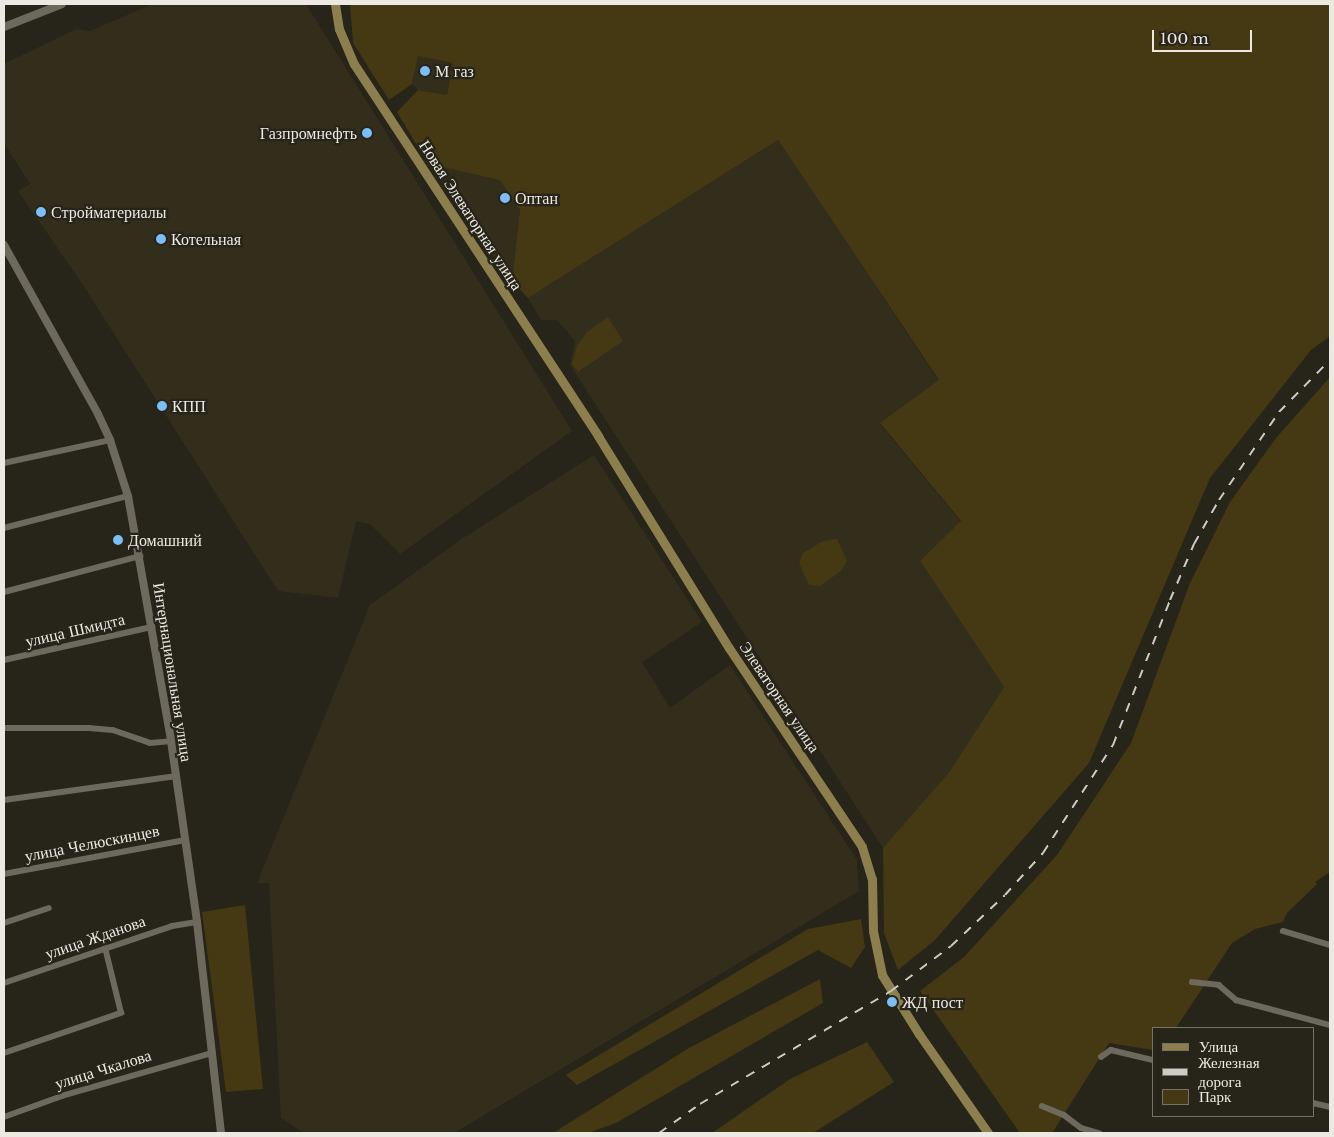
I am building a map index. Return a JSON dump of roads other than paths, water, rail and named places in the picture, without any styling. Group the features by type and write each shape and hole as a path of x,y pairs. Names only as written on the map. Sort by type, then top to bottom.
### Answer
{"main road":[{"name":"Новая Элеваторная улица","path":"335,4 339,29 354,64 598,436"},
{"name":"Элеваторная улица","path":"598,436 729,648 862,847 872,880 876,948 882,975 988,1133"}],"street":[{"path":"4,27 62,4"},
{"name":"Интернациональная улица","path":"4,245 110,440 128,496 152,626 186,840 220,1133"},
{"path":"4,463 110,440"},
{"path":"4,528 128,496"},
{"path":"4,592 140,556"},
{"name":"улица Шмидта","path":"4,660 152,626"},
{"path":"4,728 38,726 113,730 150,743 171,741"},
{"path":"4,800 176,776"},
{"name":"улица Челюскинцев","path":"4,874 186,840"},
{"path":"4,923 49,908"},
{"name":"улица Жданова","path":"4,983 172,926 197,922"},
{"path":"1283,931 1330,944"},
{"path":"4,1053 121,1013 105,948"},
{"path":"1192,982 1219,985 1236,1000 1330,1025"},
{"path":"1101,1058 1111,1050 1152,1060"},
{"name":"улица Чкалова","path":"4,1117 62,1096 212,1053"},
{"path":"1314,1102 1330,1106"},
{"path":"1042,1106 1064,1115 1081,1128 1099,1133"}],"railway":[{"path":"659,1133 700,1104 891,991 951,946 1005,895 1043,853 1113,745 1194,544 1219,500 1279,412 1330,360"}],"place":[{"name":"М газ","path":"425,71"},
{"name":"Газпромнефть","path":"367,133"},
{"name":"Оптан","path":"505,198"},
{"name":"Стройматериалы","path":"41,212"},
{"name":"Котельная","path":"161,239"},
{"name":"КПП","path":"162,406"},
{"name":"Домашний","path":"118,540"},
{"name":"ЖД пост","path":"892,1002"}]}
